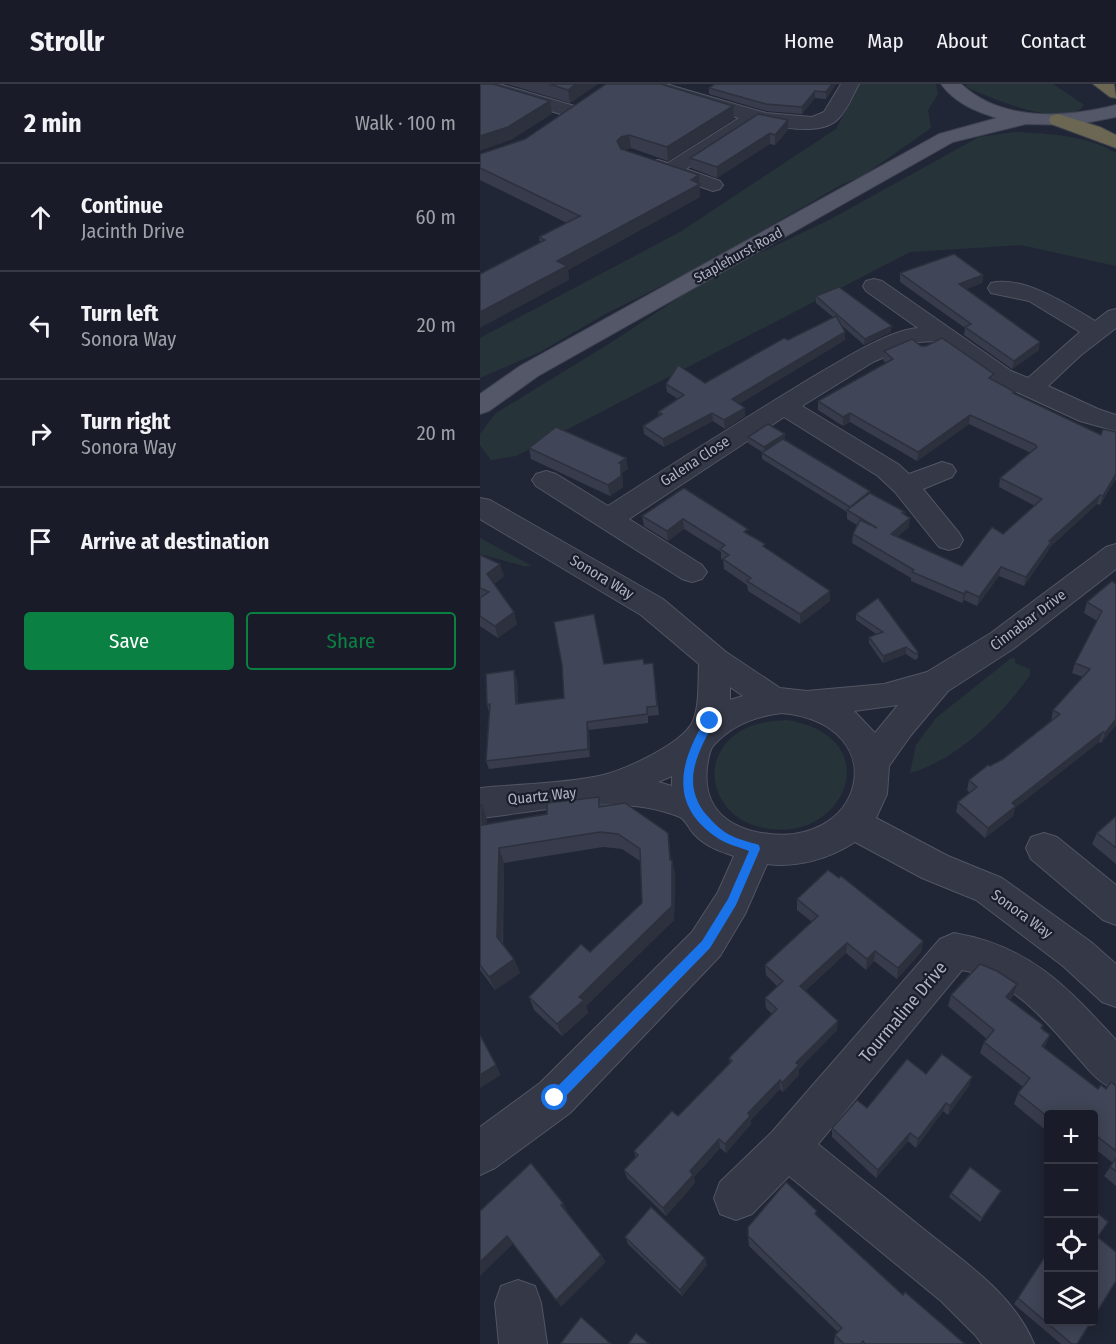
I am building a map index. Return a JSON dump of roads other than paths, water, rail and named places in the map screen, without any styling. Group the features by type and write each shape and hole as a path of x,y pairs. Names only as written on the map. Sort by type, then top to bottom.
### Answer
{"highway":[{"path":"1102,84 1116,93"},
{"path":"1058,120 1093,131 1116,142"}],"main road":[{"path":"950,84 965,99 978,106 1028,118 1058,120 1094,117 1116,111"},
{"path":"946,138 965,99"},
{"name":"Staplehurst Road","path":"480,406 529,371 946,138 1028,118"},
{"name":"Staplehurst Road","path":"480,389 529,371"}],"street":[{"path":"480,84 571,111"},
{"path":"647,84 755,116 808,124 827,118 850,84"},
{"path":"693,99 712,88"},
{"path":"552,124 591,99"},
{"path":"670,170 755,116"},
{"path":"640,160 713,185"},
{"path":"874,286 996,373 1089,415 1116,423"},
{"path":"999,288 1036,296 1096,331"},
{"path":"1031,388 1116,316"},
{"name":"Galena Close","path":"596,512 731,438 864,357 914,335 940,334"},
{"path":"785,406 888,470 905,486 949,540"},
{"path":"905,486 942,471"},
{"path":"546,480 656,547 692,572"},
{"name":"Sonora Way","path":"480,507 558,550 652,607 715,660 791,702 829,711 848,723 866,747 872,764"},
{"name":"Cinnabar Drive","path":"872,764 898,726 937,682 1002,641 1116,554"},
{"path":"715,660 710,721 698,741 687,774 689,792 695,807 708,824 724,837 755,849 795,850 819,844 842,832 867,803 873,784 872,764"},
{"name":"Cinnabar Drive","path":"791,702 884,696 937,682"},
{"path":"698,741 714,723 731,712 754,704 791,702"},
{"name":"Quartz Way","path":"603,790 675,760 698,741"},
{"name":"Quartz Way","path":"480,803 603,790 646,793 695,807"},
{"name":"Sonora Way","path":"852,823 935,867 989,889 1077,954 1116,989"},
{"path":"1044,848 1116,908"},
{"path":"480,1153 555,1098 706,944 732,902 755,849"},
{"name":"Tourmaline Drive","path":"736,1198 787,1147 954,951 984,956 1022,977 1055,1002 1116,1070"},
{"path":"787,1147 957,1285 992,1318 1010,1344"}]}
